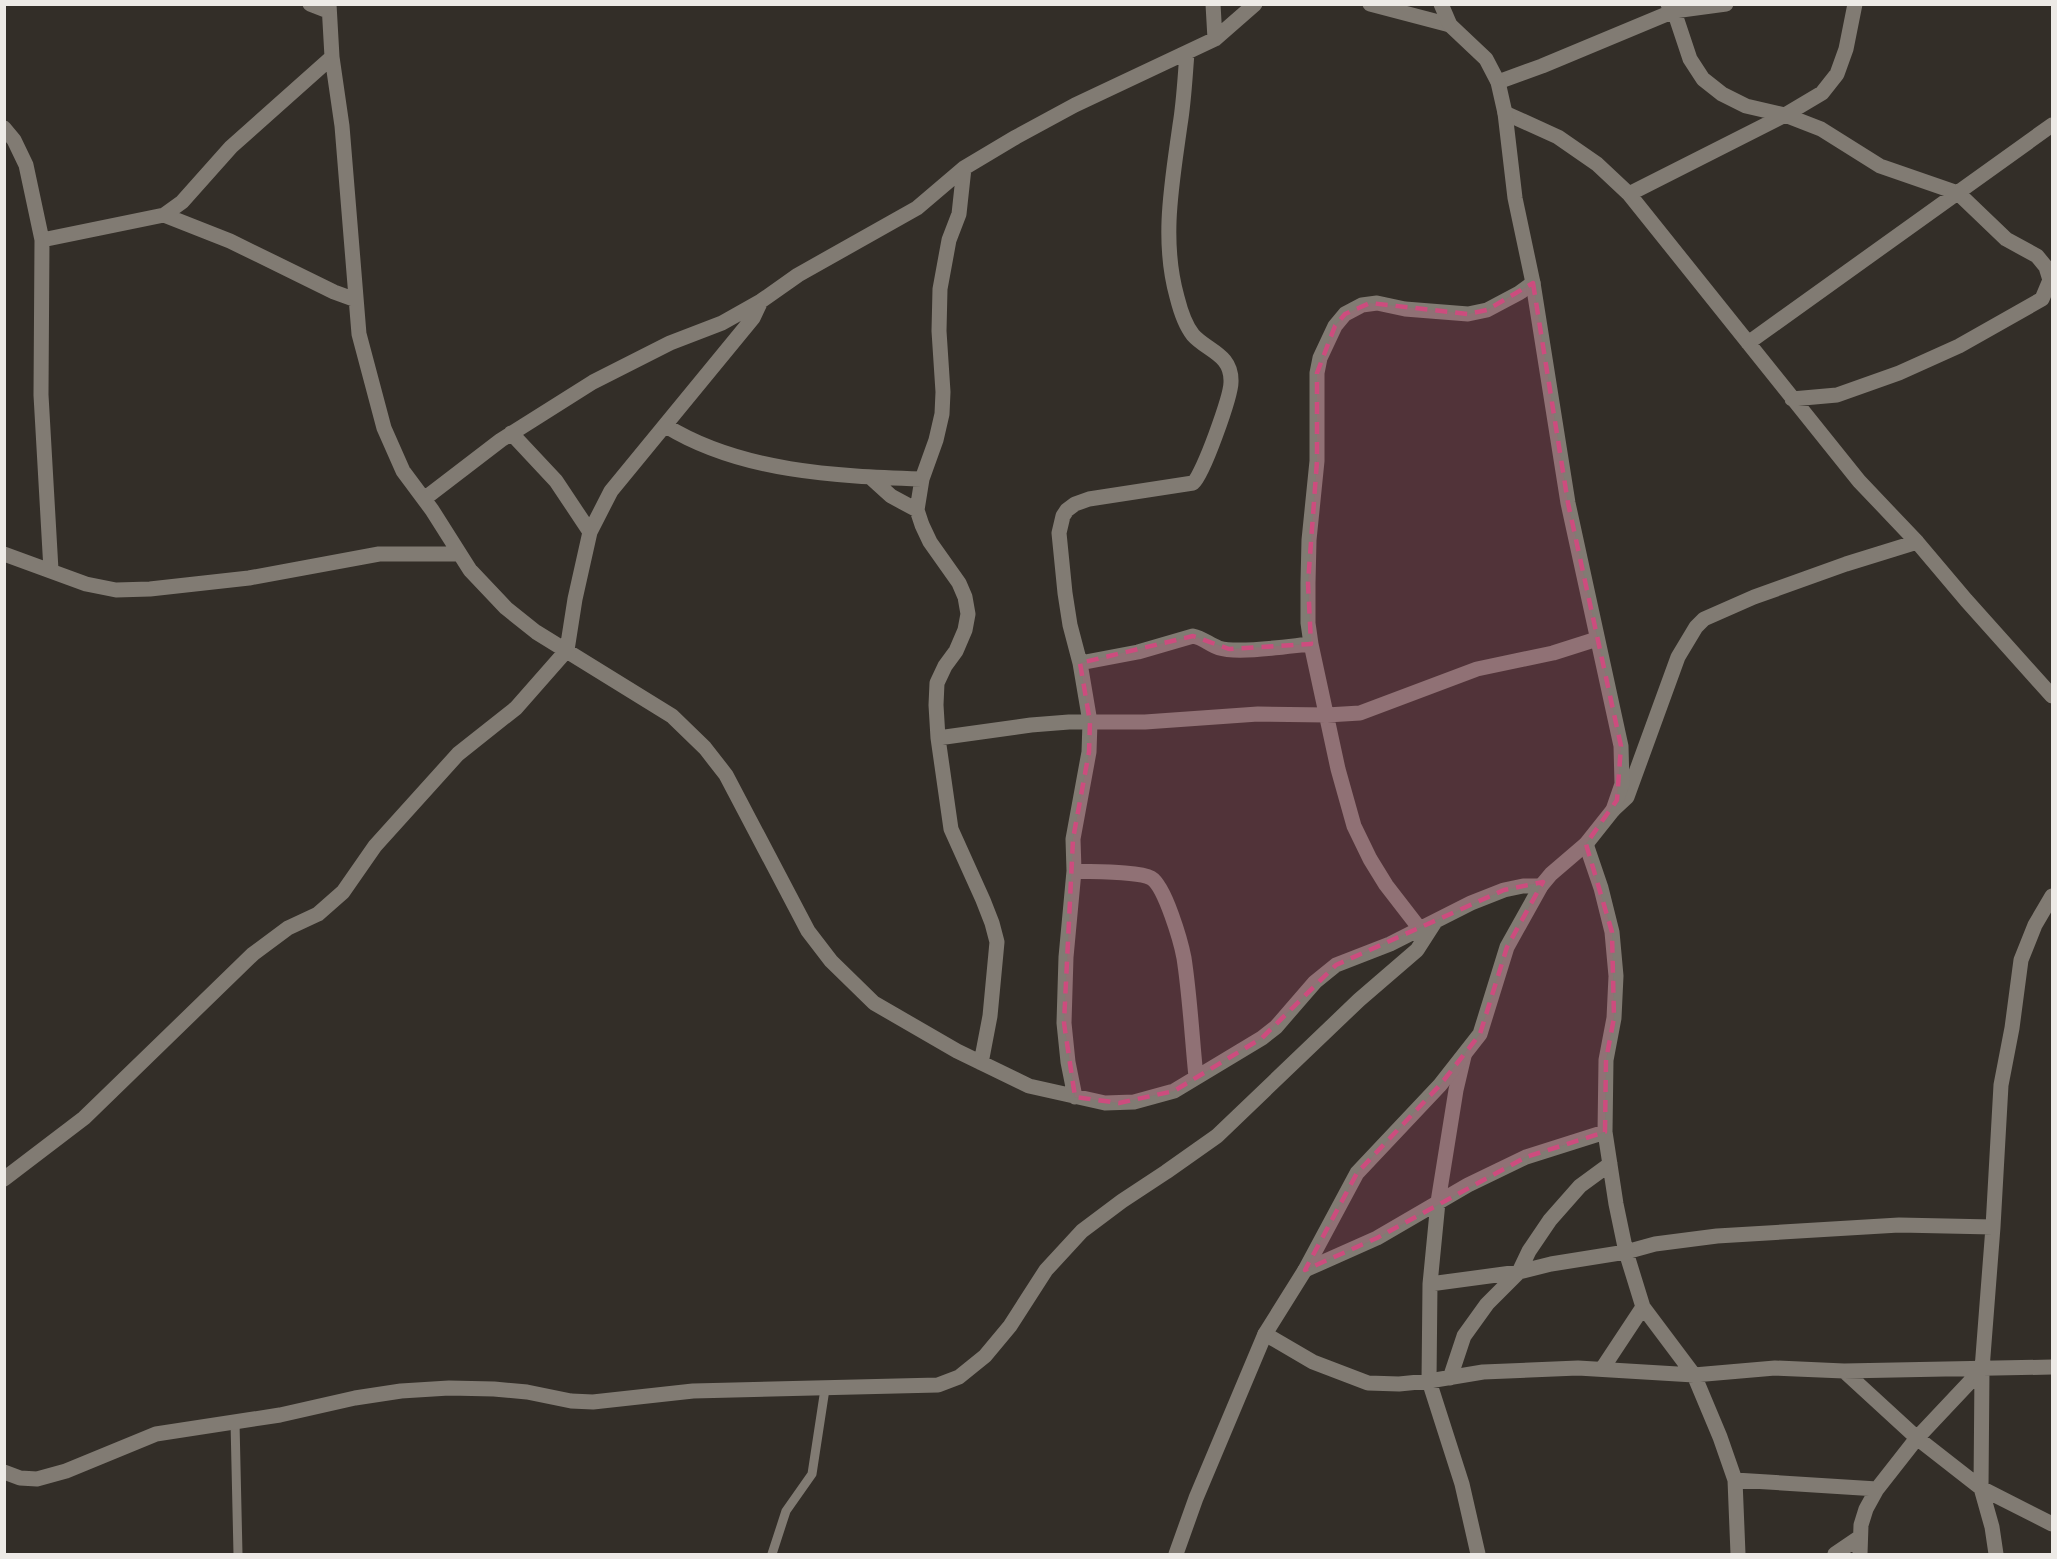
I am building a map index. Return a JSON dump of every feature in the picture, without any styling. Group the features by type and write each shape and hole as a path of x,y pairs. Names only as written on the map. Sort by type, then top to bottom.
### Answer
{"street":[{"path":"310,4 328,8 332,57 342,126 359,334 384,428 403,471 470,570 506,608 536,632 672,716 705,748 726,775 808,931 831,961 874,1003 957,1051 1029,1086 1105,1103 1134,1102 1174,1091 1262,1038 1276,1027 1315,982 1336,964 1390,944 1504,890 1523,886 1541,886"},
{"path":"1213,4 1215,39"},
{"path":"424,499 511,434 593,382 670,343 722,323 761,302 798,275 917,208 964,168 1075,105 1215,39 1255,4"},
{"path":"1370,4 1450,25"},
{"path":"1441,4 1450,25 1486,60 1498,82 1505,113 1515,198 1533,283 1568,503 1621,746 1622,784 1613,810"},
{"path":"1498,82 1542,66 1671,8 1726,4"},
{"path":"1629,194 1785,115 1822,93 1837,74 1846,49 1855,4"},
{"path":"1671,8 1690,59 1703,79 1722,94 1746,105 1785,115 1821,129 1880,166 1958,193 2006,238 2037,256 2046,267 2051,281 2042,299 1939,355 1837,396 1791,399"},
{"path":"1075,1097 1064,1023 1066,957 1074,871 1073,839 1089,752 1090,722 1080,663 1070,625 1059,533 1063,516 1075,504 1089,499 1193,483 1200,476 1230,389 1231,376 1225,360 1192,333 1185,320 1176,296 1171,261 1167,222 1187,53"},
{"path":"42,240 164,216 182,202 231,147 332,57"},
{"path":"1505,113 1558,136 1597,165 1629,194 1859,481 1917,542 2052,696"},
{"path":"1748,343 2052,125"},
{"path":"4,128 14,140 26,165 42,240 41,394 51,570"},
{"path":"964,168 958,214 949,240 940,289 939,331 944,392 942,414 936,440 922,479 917,510 930,542 959,583 965,597 968,614 965,630 956,651 937,683 936,705 938,738 951,828 992,923 997,942 990,1016 981,1063"},
{"path":"164,216 231,242 334,292 356,300"},
{"path":"1420,929 1386,885 1354,826 1338,769 1311,644 1308,623 1308,583 1317,461 1317,373 1320,358 1335,326 1346,314 1370,303 1442,313 1468,314 1487,310 1533,283"},
{"path":"4,1179 84,1118 253,954 288,928 318,914 343,892 375,846 458,754 516,708 567,650 575,599 590,532 611,491 753,318 761,302"},
{"path":"666,426 689,440 719,453 767,464 870,477 922,479"},
{"path":"511,434 556,481 590,532"},
{"path":"870,477 891,496 917,510"},
{"path":"1176,1554 1196,1498 1265,1334 1305,1270 1357,1173 1440,1085 1480,1034 1507,947 1541,886 1551,874 1586,844 1613,810 1627,797 1678,657 1696,627 1704,619 1754,597 1846,564 1917,542"},
{"path":"4,554 86,584 116,590 150,589 249,578 379,554 460,554"},
{"path":"1080,663 1138,652 1193,636 1229,650 1311,644"},
{"path":"938,738 1031,725 1145,722 1258,714 1360,713 1477,669 1553,653 1597,639"},
{"path":"1586,844 1602,888 1612,932 1616,976 1614,1018 1606,1060 1605,1132 1626,1252 1643,1307 1694,1375 1735,1480 1738,1554"},
{"path":"1074,871 1144,875 1152,878 1160,887 1184,957 1196,1077"},
{"path":"1996,1554 1992,1527 1981,1488 1982,1370 2001,1085 2012,1028 2021,960 2035,925 2052,896"},
{"path":"4,1472 20,1478 37,1479 66,1471 156,1434 235,1422 401,1391 449,1388 505,1390 571,1401 592,1402 693,1391 938,1385 959,1377 985,1356 1010,1326 1046,1270 1082,1231 1217,1136 1359,1000 1417,950 1435,921"},
{"path":"1464,1056 1456,1090 1438,1202 1430,1284 1429,1381 1462,1484 1478,1554"},
{"path":"1305,1270 1377,1238 1468,1185 1526,1157 1605,1132"},
{"path":"1450,1378 1464,1336 1487,1304 1519,1272 1529,1251 1550,1220 1580,1186 1610,1164"},
{"path":"1430,1284 1519,1272 1551,1264 1626,1252 1655,1244 1717,1236 1899,1225 1993,1227"},
{"path":"1602,1369 1643,1307"},
{"path":"1265,1334 1313,1362 1368,1383 1399,1384 1483,1372 1578,1368 1694,1375 1775,1368 1844,1371 2052,1367"},
{"path":"1860,1554 1860,1537 1866,1509 1877,1489 1917,1438 1982,1370"},
{"path":"1844,1371 1917,1438 1981,1488 2052,1524"},
{"path":"1735,1480 1877,1489"},
{"path":"1835,1554 1860,1537"}],"lane":[{"path":"772,1554 786,1511 812,1474 825,1389"},
{"path":"235,1422 238,1554"}],"highlighted area":[{"path":"1533,283 1568,503 1621,746 1617,800 1586,844 1612,932 1614,1018 1606,1060 1605,1132 1526,1157 1377,1238 1305,1270 1357,1173 1440,1085 1480,1034 1507,947 1543,882 1504,890 1336,965 1262,1038 1174,1091 1119,1103 1075,1097 1064,1023 1073,839 1089,752 1090,722 1080,663 1193,636 1229,649 1311,644 1308,583 1317,461 1317,373 1335,326 1345,314 1370,303 1468,314 1487,310"}]}
